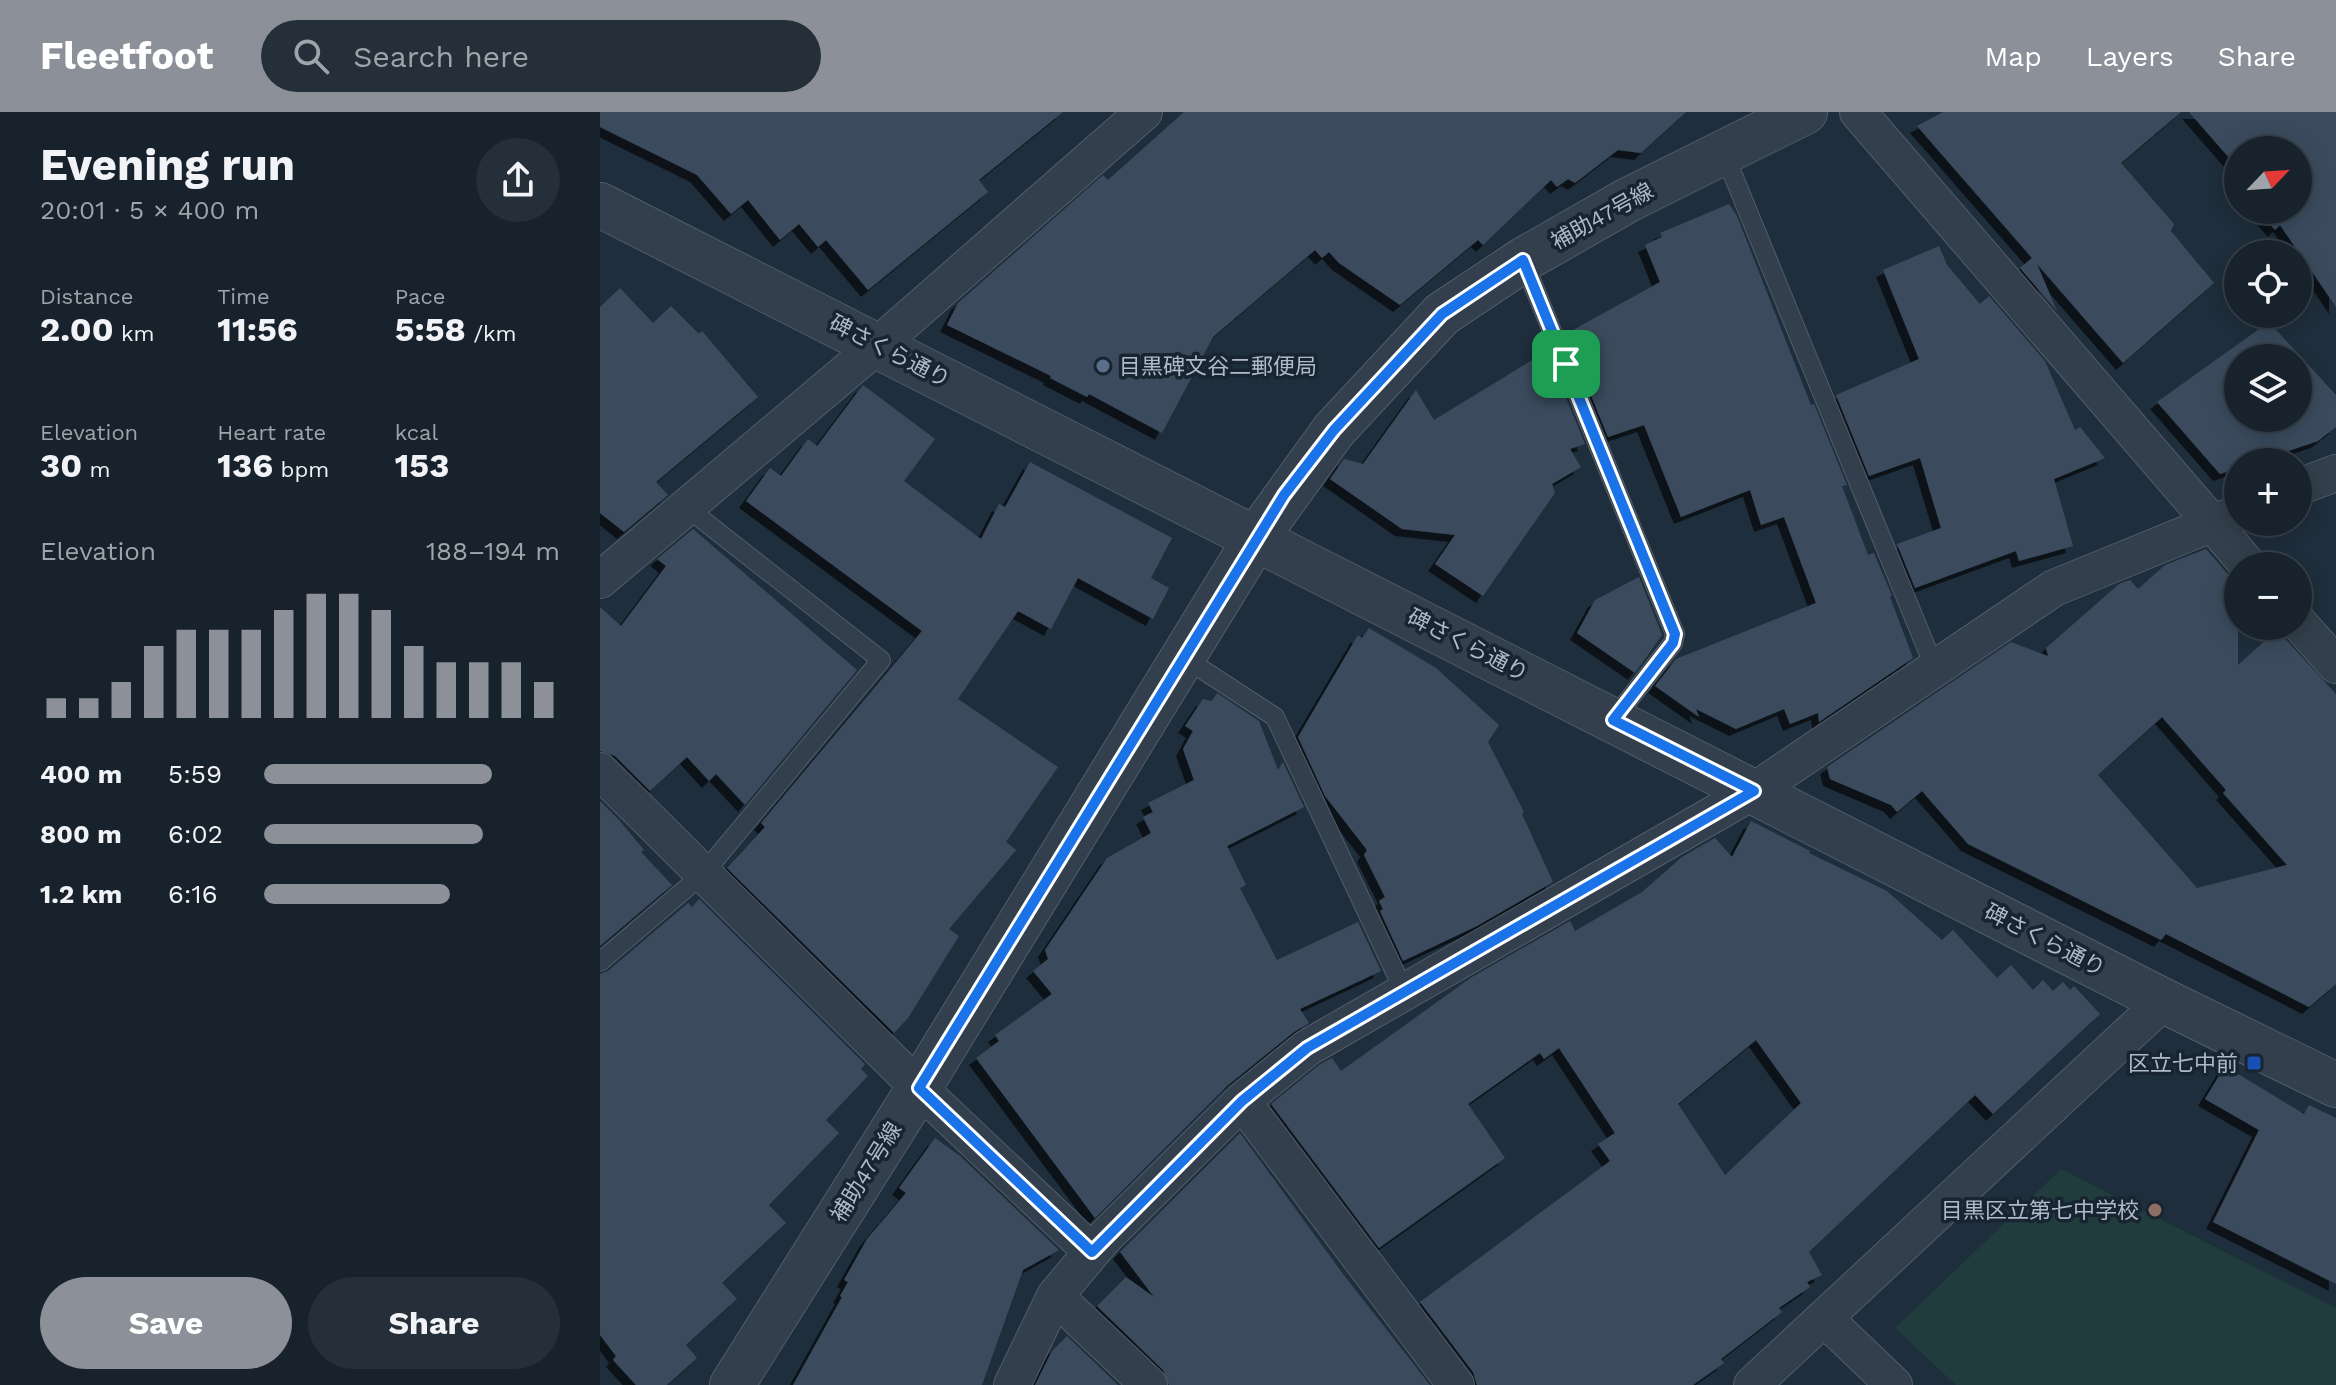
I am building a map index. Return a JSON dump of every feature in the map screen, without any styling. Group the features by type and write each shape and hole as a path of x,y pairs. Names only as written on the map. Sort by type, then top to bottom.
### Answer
{"street":[{"path":"600,580 878,345 1144,112"},
{"name":"補助47号線","path":"732,1385 919,1088 1256,538 1334,430 1442,314 1523,260 1628,200 1805,112"},
{"path":"1858,112 2224,518"},
{"name":"碑さくら通り","path":"600,205 2164,1001 2336,1085"},
{"path":"2312,482 2336,473"},
{"path":"1012,1385 1055,1296 1092,1252 1242,1101 1307,1048 1754,791 2054,588 2224,519"},
{"path":"2312,638 2336,665"},
{"path":"600,771 919,1088 1092,1252"},
{"path":"1752,1385 2164,1001"},
{"path":"1242,1101 1456,1385"},
{"path":"1055,1296 1149,1385"},
{"path":"1824,1318 1894,1385"}],"lane":[{"path":"1724,153 1935,669"},
{"path":"1523,260 1675,634 1673,643 1613,720"},
{"path":"600,962 703,874 881,660 686,507"},
{"path":"1183,657 1275,717 1404,991"}],"green space":[{"path":"2061,1169 2336,1308 2336,1385 1956,1385 1895,1328"}],"building":[{"path":"600,112 1063,112 979,180 988,192 868,290 826,240 818,247 799,224 780,240 748,200 731,214 697,175 600,127"},
{"path":"1184,112 1686,112 1641,153 1618,150 1575,183 1568,179 1557,187 1551,180 1483,245 1478,240 1400,305 1339,263 1329,252 1322,258 1315,250 1213,337 1162,433 947,325 958,303 1103,175 1108,180"},
{"path":"1943,112 2181,112 2121,163 2174,224 2171,231 2214,283 2123,363 2037,264 2057,311 2020,268 2032,258 1917,126"},
{"path":"2189,112 2336,112 2336,307 2312,272 2312,240 2290,240 2280,225 2275,230 2270,224 2312,224 2312,136 2224,136 2224,152"},
{"path":"1729,204 1737,216 1811,405 1814,404 1847,485 1842,486 1868,555 1874,553 1892,596 1913,658 1819,722 1818,713 1790,724 1784,709 1736,729 1696,709 1699,717 1655,686 1676,659 1816,603 1784,517 1761,525 1750,490 1681,517 1644,425 1608,437 1568,339 1575,334 1573,330 1660,282 1645,245 1662,237 1660,233"},
{"path":"1939,246 1947,265 1980,304 1989,296 2045,361 2075,430 2080,427 2105,458 2054,479 2073,546 2019,561 2016,551 1915,588 1897,544 1941,528 1920,458 1869,476 1836,395 1919,359 1883,270"},
{"path":"620,288 653,323 671,306 699,334 702,331 758,397 656,482 668,495 624,532 600,513 600,307"},
{"path":"2261,328 2275,328 2289,344 2238,344"},
{"path":"1547,351 1585,444 1570,449 1581,467 1552,484 1555,493 1483,596 1435,564 1455,535 1402,529 1330,479 1344,459 1363,464 1416,390 1434,420"},
{"path":"2224,354 2224,432 2312,432 2312,369 2336,395 2336,427 2318,441 2297,448 2224,448 2224,473 2220,474 2157,402"},
{"path":"863,385 935,439 904,481 981,539 999,504 1005,507 1030,462 1172,538 1151,578 1169,588 1153,619 1078,578 1051,629 1018,611 958,699 1058,767 1006,842 1016,850 949,929 959,936 908,1018 894,1033 727,868 765,827 761,823 922,631 746,501 770,468 781,476 808,439 817,446"},
{"path":"693,529 857,670 745,805 716,774 709,781 687,757 650,791 615,756 600,751 600,607 621,626 666,566 657,559"},
{"path":"2206,549 2224,570 2224,640 2238,640 2238,665 2266,640 2286,640 2336,694 2336,984 2309,1007 2166,934 2161,940 1968,844 1922,791 1897,812 1891,805 1830,779 1827,767 2011,642 2048,656 2046,648 2119,584 2130,580 2138,589 2165,565","holes":["2162,717 2226,790 2223,793 2287,865 2197,888 2098,775"]},
{"path":"1639,577 1662,635 1635,673 1577,633 1595,600"},
{"path":"1369,628 1436,668 1499,725 1488,742 1524,812 1522,814 1553,882 1477,926 1403,961 1380,911 1383,909 1379,901 1385,897 1364,855 1367,850 1325,796 1298,737 1358,635 1362,638"},
{"path":"1217,693 1259,721 1278,770 1283,762 1304,807 1227,846 1246,885 1240,888 1277,960 1358,922 1381,971 1300,1009 1309,1023 1227,1086 1095,1218 976,1058 999,1041 995,1035 1052,994 1033,971 1048,959 1045,950 1107,858 1151,833 1143,817 1153,812 1148,803 1194,780 1183,749 1193,731 1185,726 1203,699 1212,701"},
{"path":"600,801 672,885 600,946"},
{"path":"1751,821 1887,891 1942,940 1953,930 1997,978 2011,965 2033,990 2043,980 2053,991 2063,982 2070,990 2074,986 2100,1014 1993,1114 1975,1095 1809,1252 1822,1275 1807,1282 1810,1287 1779,1308 1782,1312 1721,1359 1724,1363 1693,1385 1477,1385 1473,1372 1420,1302 1610,1161 1598,1144 1615,1133 1559,1048 1544,1059 1540,1053 1468,1104 1505,1158 1379,1248 1271,1104 1332,1058 1341,1071 1472,977 1570,921 1575,931 1642,892 1682,857 1715,838 1732,857","holes":["1756,1040 1801,1103 1725,1175 1678,1104"]},
{"path":"699,899 865,1064 861,1069 868,1076 826,1120 839,1133 769,1205 786,1223 722,1283 737,1299 686,1345 697,1358 667,1385 636,1385 613,1360 616,1356 600,1335 600,974 608,971 688,903 692,907"},
{"path":"2225,1066 2304,1114 2309,1105 2336,1118 2336,1284 2213,1222 2259,1130 2205,1099"},
{"path":"1240,1133 1343,1274 1430,1385 1169,1385 1163,1370 1097,1306 1126,1277 1154,1297 1120,1252"},
{"path":"935,1138 960,1156 1059,1250 1023,1270 982,1385 793,1385 842,1297 848,1282 844,1280 867,1239 906,1193 899,1188"},
{"path":"1067,1336 1118,1385 1035,1385 1052,1351"}],"place":[{"name":"目黒碑文谷二郵便局","path":"1103,366"},
{"name":"区立七中前","path":"2254,1063"},
{"name":"目黒区立第七中学校","path":"2155,1210"}],"route":[{"path":"1523,260 1566,364 1675,634 1673,643 1613,720 1754,791 1307,1048 1242,1101 1092,1252 919,1088 1256,538 1284,495 1334,430 1442,314 1523,260"}]}
